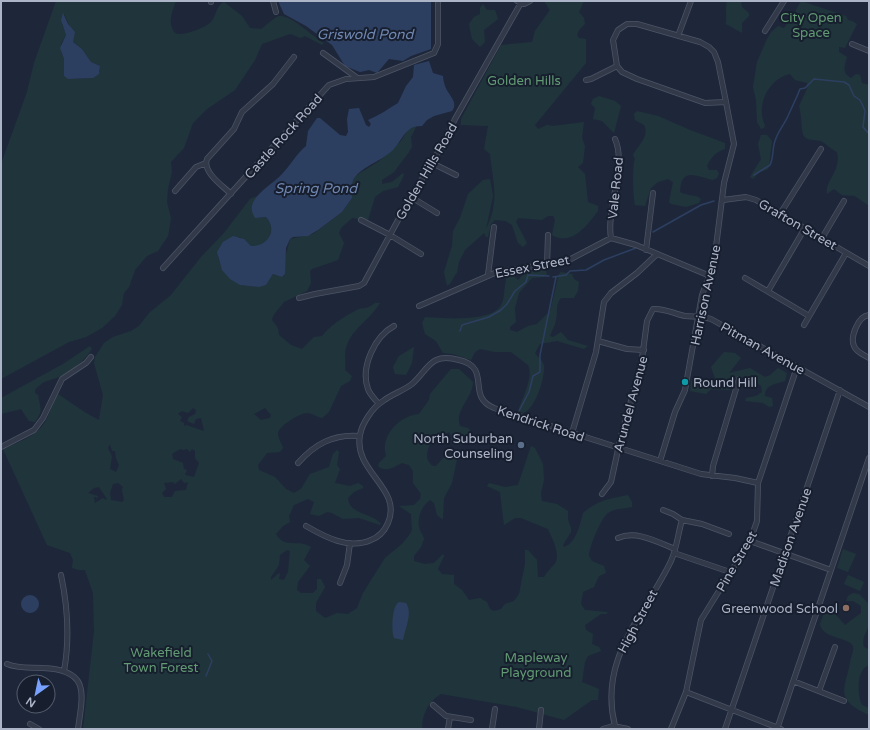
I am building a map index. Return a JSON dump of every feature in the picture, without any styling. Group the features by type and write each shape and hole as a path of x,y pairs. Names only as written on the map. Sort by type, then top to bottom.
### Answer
{"street":[{"path":"273,1 276,12"},
{"name":"Castle Rock Road","path":"163,268 326,88 338,80 356,77 374,77 432,54 436,51 438,44 438,1"},
{"path":"520,2 528,3 530,1"},
{"path":"678,36 691,1"},
{"path":"765,31 784,1"},
{"name":"Golden Hills Road","path":"299,298 362,285 411,197 432,163 520,2"},
{"name":"Harrison Avenue","path":"616,66 613,37 616,31 623,25 634,23 705,44 714,52 718,62 734,144 724,183 715,257 710,276 703,292 685,390 675,412 660,461"},
{"path":"852,44 869,51"},
{"path":"323,53 356,77"},
{"path":"175,191 196,167 206,163 209,156 233,131 242,112 272,84 294,57"},
{"path":"586,80 591,79 616,66 628,76 699,102 710,104 726,102"},
{"name":"Vale Road","path":"611,238 614,191 619,159 619,147 616,139"},
{"path":"780,214 821,149"},
{"path":"206,163 211,174 231,194"},
{"path":"432,163 456,175"},
{"path":"646,250 653,193"},
{"path":"411,197 437,213"},
{"name":"Grafton Street","path":"722,200 750,198 805,228 869,266"},
{"path":"822,238 844,200"},
{"path":"361,220 390,235 421,254"},
{"path":"488,275 494,227"},
{"path":"768,291 805,228"},
{"path":"547,265 548,235"},
{"path":"611,238 646,250 710,276"},
{"name":"Essex Street","path":"420,306 488,275 510,269 547,265 575,258 611,238"},
{"path":"804,324 846,252"},
{"path":"572,433 591,372 598,341 602,306 611,293 637,273 656,255"},
{"path":"745,278 809,316"},
{"name":"Pitman Avenue","path":"651,311 658,309 686,316 699,316 715,321 869,407"},
{"name":"Arundel Avenue","path":"602,494 611,482 618,448 638,381 644,350 646,328 651,311"},
{"path":"869,315 864,316 861,319 853,339 856,350 869,358"},
{"path":"379,404 367,387 367,367 372,351 379,337 385,331 394,326"},
{"path":"598,341 626,349 644,350"},
{"path":"1,447 34,430 43,418 62,379 86,363 91,357"},
{"name":"Kendrick Road","path":"306,526 328,538 350,543 367,542 378,536 387,526 391,514 388,494 363,460 360,450 360,436 366,420 379,404 412,384 431,363 443,359 455,359 469,363 477,371 479,394 486,404 660,461 712,476 735,478 758,483"},
{"name":"Pine Street","path":"671,729 686,692 701,620 750,541 757,521 758,483 797,367"},
{"path":"712,476 713,466 739,379"},
{"name":"Madison Avenue","path":"725,729 840,390"},
{"path":"298,463 310,450 324,441 343,436 360,436"},
{"path":"686,692 779,728 793,681 869,458"},
{"path":"663,510 682,520 702,524 729,534"},
{"name":"High Street","path":"614,726 610,697 616,661 630,632 675,551 682,520"},
{"path":"618,538 625,534 634,534 730,572"},
{"path":"750,541 831,570"},
{"path":"340,583 347,565 350,543"},
{"path":"61,575 65,594 68,630 64,671"},
{"path":"819,691 835,647"},
{"path":"7,664 16,667 44,668 64,671 74,677 82,689 78,729"},
{"path":"793,681 844,701"},
{"path":"433,705 443,714 450,717 471,720"},
{"path":"492,729 495,709"},
{"path":"539,729 541,710"},
{"path":"448,729 450,717"},
{"path":"30,724 38,729"},
{"path":"603,729 614,726 628,729"}],"green space":[{"path":"56,1 176,1 172,13 171,25 175,33 179,34 193,31 210,23 219,6 224,2 242,16 250,28 261,29 277,17 284,16 296,22 324,43 322,45 305,36 301,38 290,34 262,44 255,60 235,90 207,109 193,123 184,148 171,162 172,172 167,202 171,218 168,236 158,251 147,256 135,270 129,287 124,293 122,305 115,316 102,328 86,337 69,342 1,379 1,164 27,92 34,63","holes":["64,14 73,42 82,49 91,62 100,66 100,71 93,78 69,79 64,76 64,59 61,52 61,44 66,35 62,24"]},
{"name":"Golden Hills","path":"544,1 584,1 579,12 584,18 585,24 579,30 577,35 579,38 586,39 586,63 535,125 538,129 547,125 553,126 584,122 582,138 585,146 583,163 578,167 585,174 588,202 598,206 598,211 579,232 566,238 559,238 552,235 555,220 553,216 548,216 542,220 518,218 516,222 527,243 523,247 518,243 512,225 506,221 495,220 491,224 488,237 486,237 484,233 465,250 459,262 457,273 447,286 444,272 452,246 453,231 460,218 468,194 483,180 490,179 493,196 486,229 493,210 494,201 494,183 490,154 484,149 488,126 461,125 461,119 501,45 532,42 535,31 550,10"},
{"path":"727,1 741,1 742,7 749,13 749,16 742,23 742,33 726,24"},
{"name":"City Open Space","path":"801,1 846,16 848,20 857,24 845,48 839,47 839,52 847,57 844,69 848,76 851,78 856,74 860,75 862,83 869,85 869,206 855,196 842,195 834,189 827,194 828,185 837,165 837,152 821,141 809,139 803,135 799,106 807,89 807,83 795,80 790,74 776,81 770,87 763,102 762,118 765,125 764,128 761,129 757,122 756,100 753,87 757,62 771,32 778,26 784,28"},
{"path":"483,4 487,10 495,10 498,19 484,30 485,42 480,47 472,39 469,24 474,17 480,14 480,8"},
{"path":"599,96 615,101 621,106 614,133 602,121 593,119 595,108 591,104 593,99"},
{"path":"637,111 658,116 725,143 725,149 714,155 707,166 709,170 717,170 719,174 717,178 713,180 690,175 683,179 680,192 699,197 701,199 699,203 686,207 671,204 669,202 673,182 668,179 658,182 651,188 645,206 635,205 633,168 635,159 633,155 643,141 646,133 644,125 635,120 634,114"},
{"path":"417,125 411,137 412,147 394,172 382,180 382,184 392,182 403,173 404,175 398,187 383,191 375,197 368,220 352,218 341,228 339,233 344,243 338,260 312,269 310,271 311,283 307,291 284,302 275,313 272,320 278,328 279,335 291,345 302,349 314,337 322,336 333,325 346,316 375,303 380,303 348,341 345,351 345,370 352,376 350,381 341,386 329,412 322,418 307,413 285,424 278,434 283,448 280,452 267,453 258,465 259,470 275,477 286,489 294,493 301,489 310,474 329,467 333,454 337,450 339,452 337,465 340,469 335,483 350,486 358,483 363,486 363,488 354,492 348,498 349,504 352,508 377,520 381,524 380,525 359,518 343,519 327,512 319,516 310,514 314,502 308,499 294,505 289,516 290,522 283,526 276,534 283,542 301,543 311,547 304,560 310,566 298,582 297,590 301,593 313,593 317,589 317,579 321,579 325,587 316,603 316,611 325,618 337,613 348,614 357,608 363,593 385,558 402,544 412,530 411,514 399,506 414,505 420,499 421,494 413,483 413,471 409,465 402,463 393,468 387,469 378,466 386,456 386,441 393,428 398,423 419,414 429,400 430,394 451,369 459,369 473,382 470,393 461,409 459,420 460,426 468,428 471,432 471,436 466,443 453,445 451,443 451,435 449,432 431,441 427,457 433,466 436,466 448,455 458,455 452,483 444,498 443,518 442,519 437,515 434,503 430,500 421,512 419,529 424,539 421,547 414,556 414,561 425,564 434,563 443,554 444,556 438,569 442,574 454,575 454,584 462,590 469,600 480,598 487,602 490,609 494,611 501,609 505,604 514,601 519,594 525,564 525,550 528,550 537,560 538,577 544,577 554,565 557,557 556,547 548,529 521,518 515,518 504,525 500,492 487,486 489,483 505,487 518,485 531,446 535,448 543,464 544,480 541,493 542,501 557,504 568,511 568,520 571,532 563,545 564,547 572,542 579,528 583,513 594,505 604,501 628,495 632,502 632,507 617,509 608,513 596,533 589,556 592,561 604,566 606,573 599,576 594,587 583,592 581,604 585,610 608,612 606,614 601,614 585,625 586,630 593,634 592,644 599,647 601,651 588,656 585,662 582,682 599,689 598,700 592,700 564,720 517,707 441,694 429,704 423,719 422,729 83,729 94,632 93,593 85,570 72,568 73,560 70,553 47,545 3,449 37,432 47,419 58,394 99,420 103,395 94,363 95,357 104,343 113,337 131,331 139,326 149,313 171,295 201,257 224,233 250,199 260,195 257,198 258,218 266,217 270,223 271,228 268,239 261,246 256,247 251,246 239,237 218,257 221,266 240,285 259,287 266,285 273,274 283,277 285,274 284,262 290,239 313,234 342,212 352,198 351,185 355,176 378,162 401,141 407,131","holes":["193,408 196,410 195,414 189,417 187,421 194,424 196,419 201,418 204,431 186,425 184,426 184,423 180,421 182,417 178,414 182,411 188,413","265,408 271,415 270,418 261,420 254,414","110,444 112,451 115,451 119,465 116,472 110,469 112,456 108,448","180,449 187,449 190,452 192,449 195,451 195,458 199,463 194,477 185,475 187,470 184,469 183,463 173,459 172,454","181,479 184,483 188,482 186,490 175,491 172,497 164,497 162,493 166,489 164,483 173,482 175,484","118,483 123,487 122,490 124,500 122,502 111,500 110,493 113,484","99,487 107,499 106,500 103,498 95,503 94,497 97,499 98,496 88,493 94,488","287,550 290,551 288,572 284,580 279,579 279,573 271,580 271,577 279,565 280,555"]},
{"path":"761,135 767,135 772,141 769,167 768,169 758,173 753,179 750,177 761,159 758,144"},
{"path":"533,270 546,270 547,275 544,277 532,278 519,293 515,308 516,322 510,327 510,330 517,332 528,326 537,324 550,311 559,274 561,272 572,274 574,279 579,282 578,291 574,298 561,298 559,301 557,306 556,322 550,336 553,337 561,332 568,340 588,346 584,349 557,341 540,344 535,353 542,361 544,366 543,378 535,400 527,411 523,413 519,411 519,408 529,381 530,370 528,365 511,352 495,352 480,349 475,352 471,360 453,354 443,353 436,341 425,334 422,323 425,317 466,318 488,315 496,311 503,301 506,278 508,275 512,274 518,280 524,274"},
{"path":"90,346 92,349 77,365 64,375 44,382 35,390 35,393 38,395 41,409 35,422 29,421 21,409 1,414 1,398 63,364"},
{"path":"414,347 412,363 406,375 395,374 393,367 399,356"},
{"path":"724,352 735,353 741,358 729,373 750,368 765,377 770,375 778,368 787,373 785,381 772,385 765,392 765,396 772,398 773,406 769,407 763,403 745,401 746,398 756,396 762,392 761,386 752,379 745,377 734,379 730,390 711,389 706,394 690,391 691,381 694,377 709,385 712,384 715,378 711,367"},
{"path":"843,549 856,554 848,572 837,568"},
{"path":"848,575 864,582 860,591 844,584"},
{"path":"853,593 859,594 869,604 869,624 863,644 864,647 868,649 869,665 865,667 860,677 859,695 862,705 869,708 869,715 857,709 850,703 844,692 853,646 851,643 826,632 822,629 820,624 825,610 830,605 835,606 836,615 845,625 861,613 861,606 853,601 846,601 848,596"}],"water":[{"name":"Griswold Pond","path":"278,1 431,1 431,49 411,56 403,61 389,59 377,73 369,70 360,72 345,66 332,45 306,26 284,14"},
{"path":"63,13 68,24 75,32 73,42 82,49 91,62 100,66 99,74 93,78 68,79 64,76 64,59 60,48 66,35 61,20"},
{"name":"Spring Pond","path":"429,61 433,73 443,76 446,89 454,102 454,108 452,111 434,116 427,120 422,126 417,126 408,130 389,154 362,170 353,179 352,198 342,212 308,236 293,237 290,239 286,248 285,274 282,277 273,274 266,285 259,287 240,285 230,279 222,270 217,252 223,242 233,236 244,239 251,246 262,244 269,237 271,227 266,217 255,218 252,212 254,201 260,193 282,174 306,146 308,131 317,118 320,118 340,135 346,136 348,132 347,119 349,109 359,108 366,125 369,127 371,124 368,120 398,103 406,86 413,77 414,65"},
{"path":"26,595 34,595 39,600 37,611 34,613 26,613 21,608 21,600"},
{"path":"399,602 406,603 409,611 403,640 394,638 393,635 393,618 395,608"}],"waterway":[{"path":"754,175 770,165 776,137 800,89 805,88 814,79 844,82 849,85 854,96 860,100 863,106 865,111 863,127 869,134"},
{"path":"653,232 701,205 714,201"},
{"path":"553,277 566,275 570,271 586,270 604,260 636,248"},
{"path":"460,331 462,325 489,317 501,310 507,304 515,291 526,282 528,275 549,276"},
{"path":"519,411 529,392 533,376 540,372 540,355 556,277"},
{"path":"206,676 212,661 208,654"}],"place":[{"name":"Round Hill","path":"685,382"},
{"name":"North Suburban Counseling","path":"521,445"},
{"name":"Greenwood School","path":"846,608"}],"park label":[{"name":"Wakefield Town Forest","path":"161,660"},
{"name":"Mapleway Playground","path":"536,664"}]}
